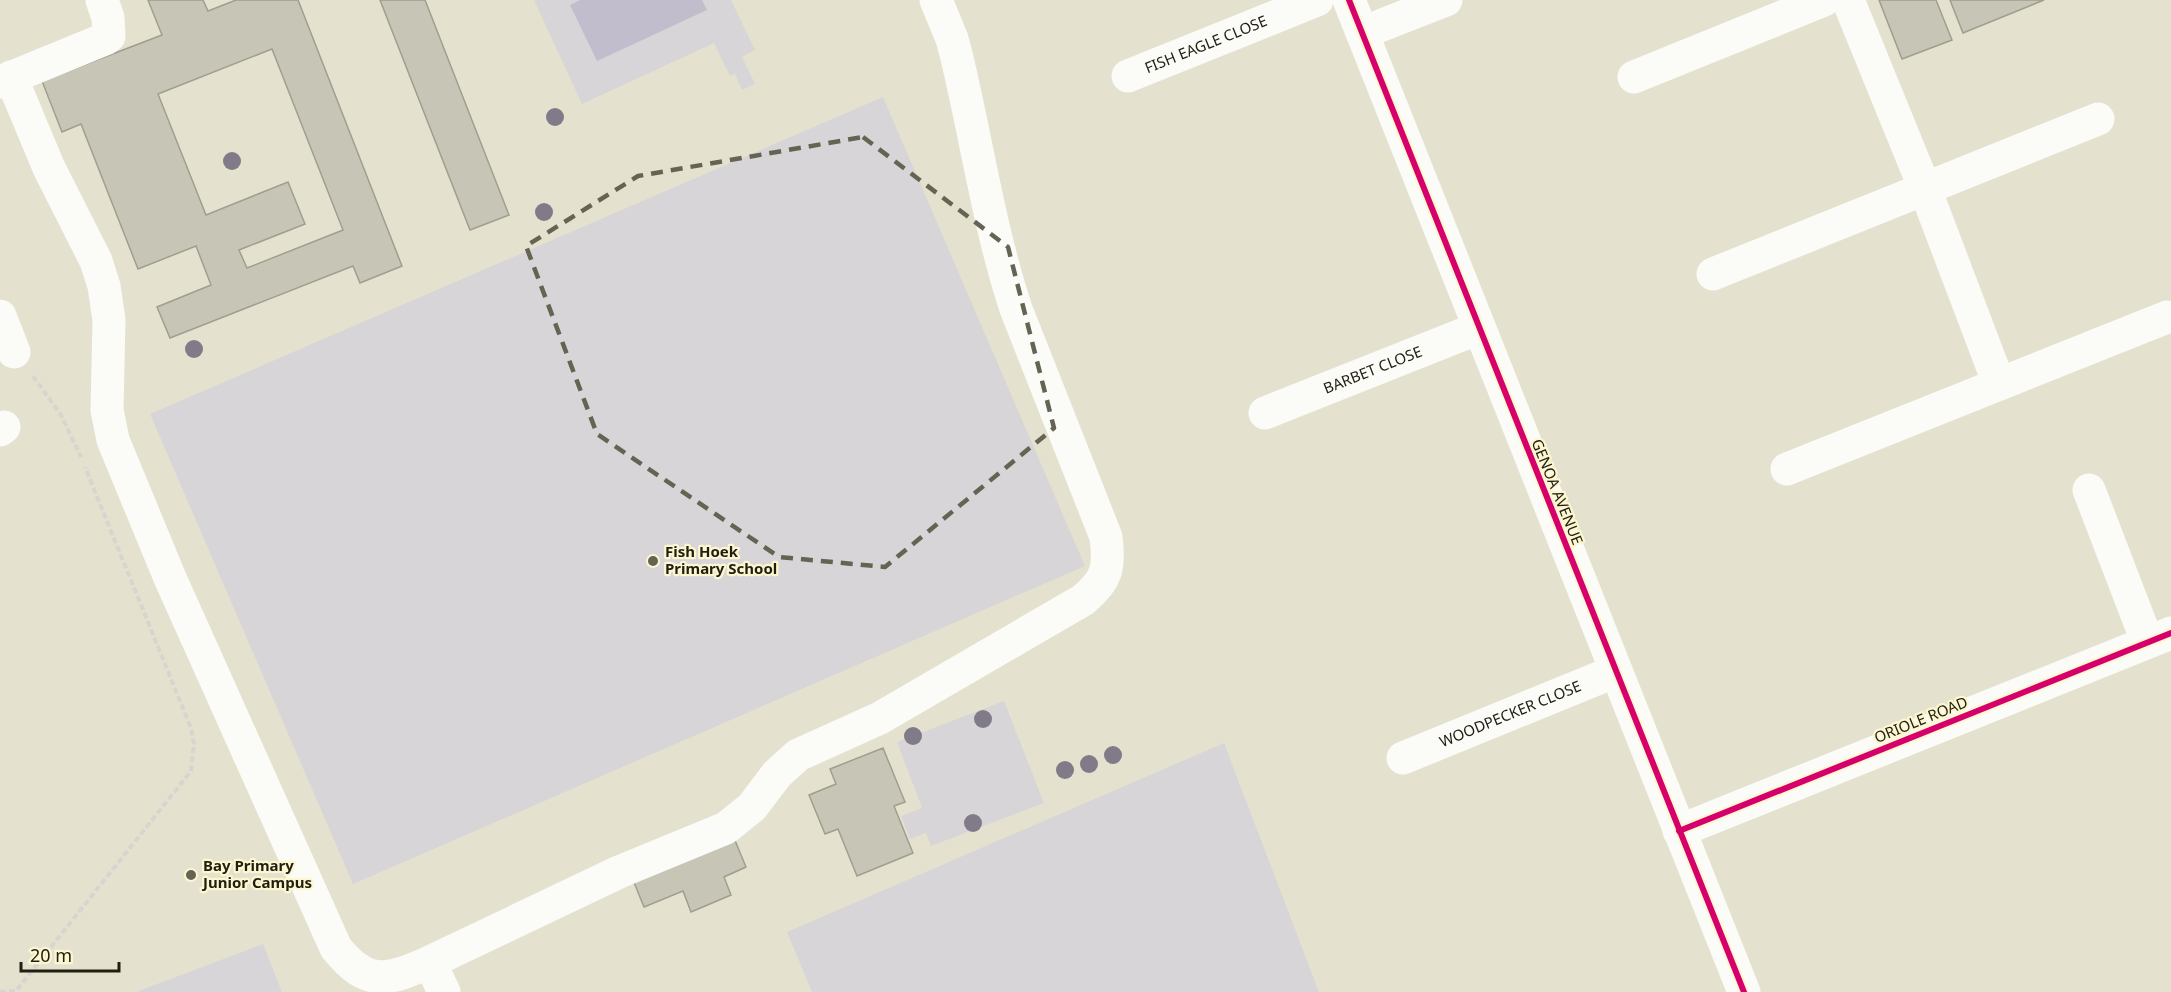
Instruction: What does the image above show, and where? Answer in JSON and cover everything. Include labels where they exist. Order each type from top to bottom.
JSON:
[{"type":"street","points":[[102,0],[110,25],[110,32],[105,39],[6,79],[96,261],[104,286],[109,320],[107,411],[113,440],[170,578],[327,931],[344,958],[354,968],[368,975],[386,978],[430,962],[619,872],[726,828],[752,807],[777,774],[798,755],[880,718],[1083,600],[1098,587],[1106,574],[1108,556],[1106,537],[1004,273],[957,58],[936,0]]},
{"type":"street","name":"FISH EAGLE CLOSE","points":[[1128,76],[1317,0]]},
{"type":"street","name":"GENOA AVENUE","points":[[1348,0],[1744,992]]},
{"type":"street","points":[[1362,33],[1446,0]]},
{"type":"street","points":[[1634,77],[1824,0]]},
{"type":"street","points":[[1848,0],[1925,189],[1999,384]]},
{"type":"street","points":[[1713,274],[2098,119]]},
{"type":"street","points":[[0,316],[14,352]]},
{"type":"street","points":[[1786,469],[2167,317]]},
{"type":"street","name":"BARBET CLOSE","points":[[1265,413],[1479,328]]},
{"type":"street","name":"ORIOLE ROAD","points":[[1679,831],[2159,637],[2089,490]]},
{"type":"street","name":"WOODPECKER CLOSE","points":[[1403,758],[1616,671]]},
{"type":"street","points":[[430,962],[444,992]]},
{"type":"path","points":[[0,992],[16,991],[191,771],[194,744],[191,728],[78,450],[61,415],[14,352]]},
{"type":"highlighted area","points":[[863,137],[1008,247],[1054,428],[885,567],[779,557],[597,434],[526,246],[638,176]]},
{"type":"shaded area","points":[[534,0],[731,0],[755,50],[742,57],[755,84],[742,90],[735,74],[730,76],[714,43],[582,104]]},
{"type":"shaded area","points":[[580,0],[702,0],[707,10],[597,61],[570,5]]},
{"type":"shaded area","points":[[883,97],[1085,566],[353,884],[150,414]]},
{"type":"shaded area","points":[[1004,701],[1044,803],[931,846],[926,833],[910,839],[901,816],[922,808],[897,742]]},
{"type":"shaded area","points":[[1224,743],[1319,992],[812,992],[787,932]]},
{"type":"shaded area","points":[[263,944],[282,992],[136,992]]},
{"type":"building","points":[[148,0],[203,0],[208,11],[236,0],[298,0],[402,266],[360,283],[353,266],[170,338],[157,307],[211,285],[196,246],[138,269],[81,124],[62,132],[42,81],[162,35]],"holes":[[[272,49],[343,230],[247,268],[239,250],[305,224],[288,182],[206,215],[158,94]]]},
{"type":"building","points":[[380,0],[425,0],[509,215],[470,230]]},
{"type":"building","points":[[1879,0],[1936,0],[1952,40],[1902,59]]},
{"type":"building","points":[[1950,0],[2044,0],[1963,33]]},
{"type":"building","points":[[883,748],[905,802],[894,806],[913,853],[857,876],[838,829],[825,834],[809,795],[836,784],[830,769]]},
{"type":"building","points":[[734,838],[746,867],[724,877],[731,895],[691,912],[683,891],[644,907],[633,880]]},
{"type":"cycle path","points":[[1349,0],[1744,992]]},
{"type":"cycle path","points":[[1679,831],[2171,633]]},
{"type":"place","name":"Fish Hoek Primary School","points":[[653,561]]},
{"type":"place","name":"Bay Primary Junior Campus","points":[[191,875]]}]
